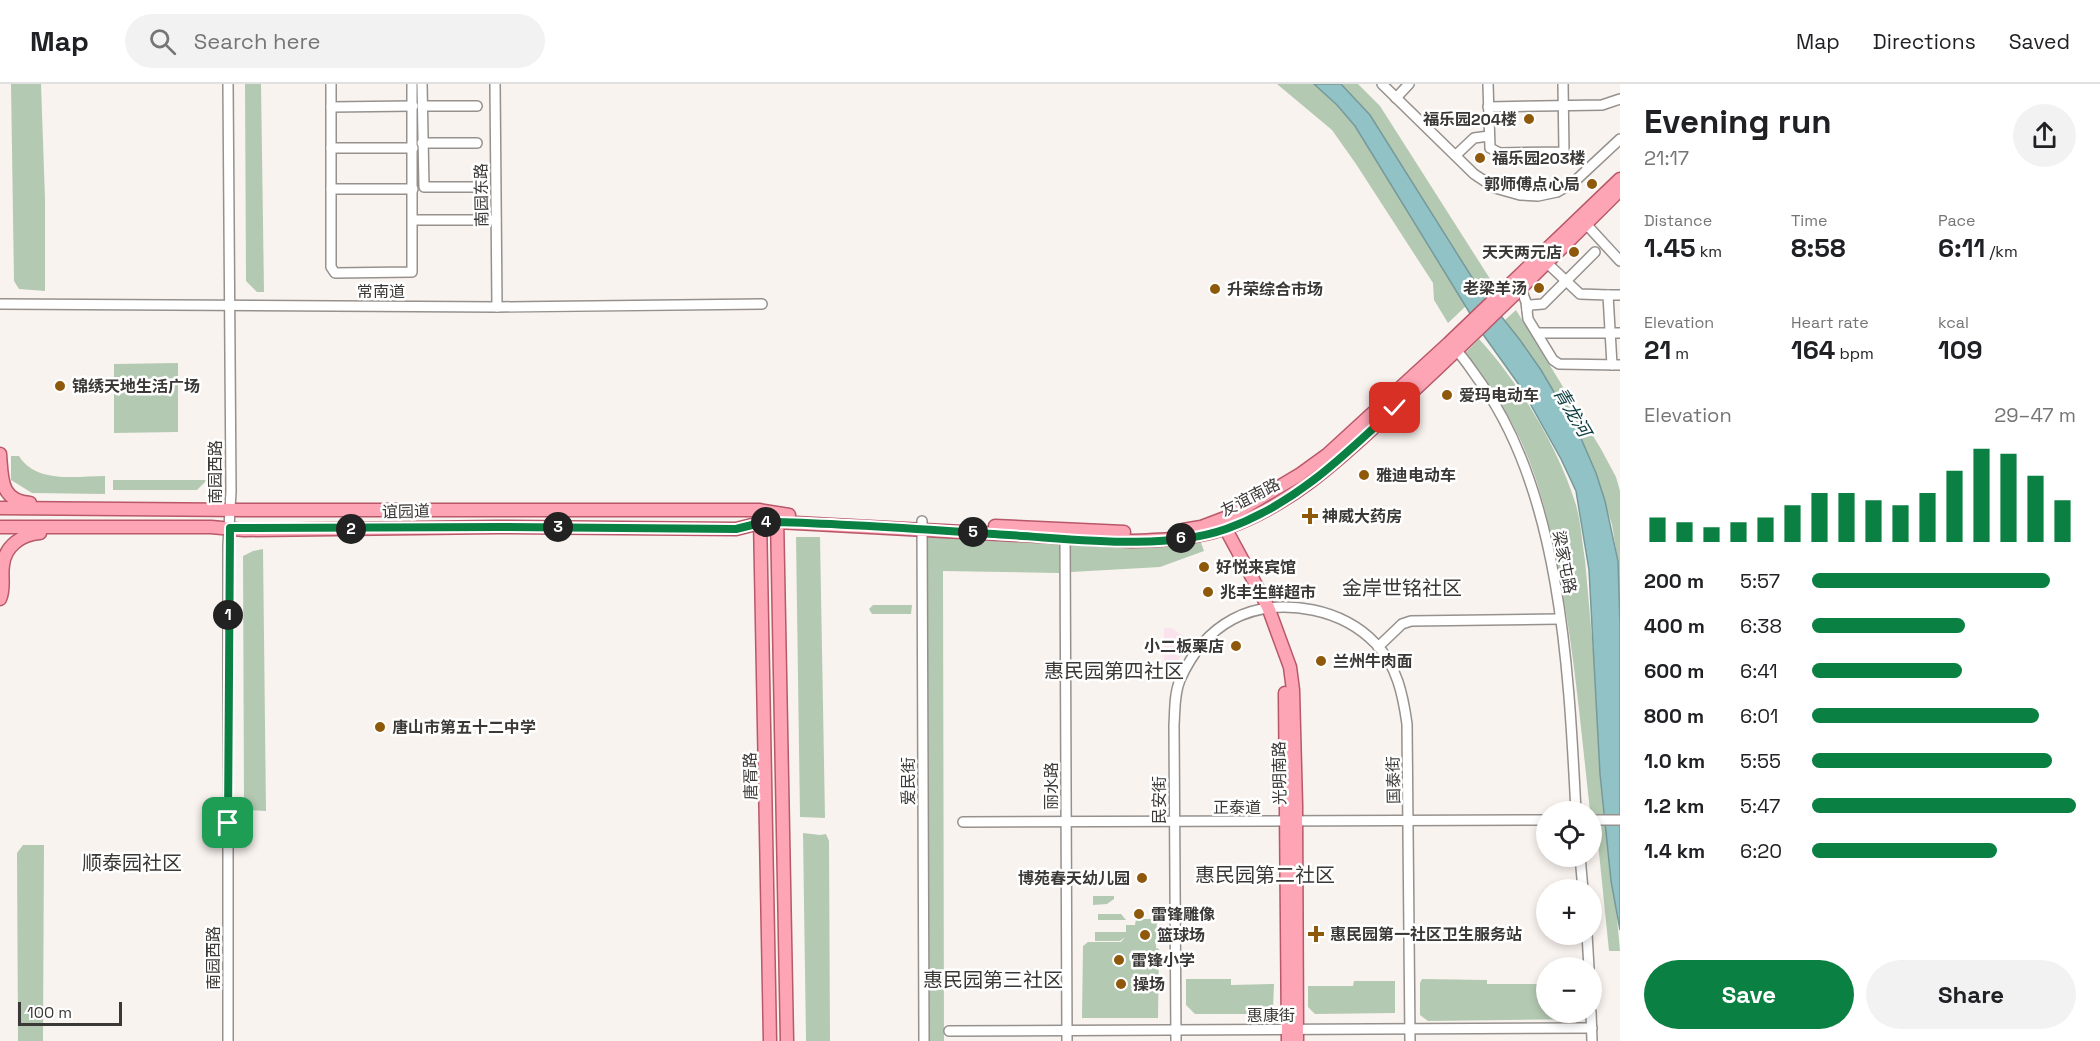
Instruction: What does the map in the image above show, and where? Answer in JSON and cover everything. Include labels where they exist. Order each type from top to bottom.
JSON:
[{"type":"main road","name":"友谊南路","points":[[1513,292],[1620,180]]},
{"type":"main road","name":"友谊南路","points":[[777,518],[1065,534],[1189,530],[1219,526],[1255,517],[1320,476],[1453,347],[1547,263],[1620,190]]},
{"type":"main road","points":[[0,454],[1,479],[10,497],[19,502],[60,505],[73,509]]},
{"type":"main road","name":"谊园道","points":[[0,508],[777,518]]},
{"type":"main road","name":"谊园道","points":[[0,527],[736,529],[759,516]]},
{"type":"main road","name":"唐胥路","points":[[759,516],[770,1041]]},
{"type":"main road","name":"唐胥路","points":[[777,518],[787,1041]]},
{"type":"main road","name":"光明南路","points":[[1219,526],[1252,590],[1264,608],[1282,670],[1291,822],[1292,1035]]},
{"type":"main road","points":[[0,599],[3,593],[3,563],[17,539],[29,533],[58,531],[72,527]]},
{"type":"street","name":"南园西路","points":[[228,84],[231,306],[228,1041]]},
{"type":"street","points":[[330,84],[331,267],[335,273],[412,272],[413,189],[417,145],[417,106],[412,84]]},
{"type":"street","points":[[417,106],[422,84]]},
{"type":"street","name":"南园东路","points":[[495,84],[497,307]]},
{"type":"street","points":[[1382,84],[1474,174],[1495,188],[1520,195],[1538,196],[1557,192],[1574,182],[1620,139]]},
{"type":"street","points":[[1396,98],[1409,84]]},
{"type":"street","points":[[1488,84],[1490,148],[1500,153],[1564,152],[1563,84]]},
{"type":"street","points":[[1488,107],[1602,105],[1620,99]]},
{"type":"street","points":[[331,107],[477,106]]},
{"type":"street","points":[[1456,155],[1474,138],[1490,136]]},
{"type":"street","points":[[331,148],[477,143]]},
{"type":"street","points":[[417,145],[424,187],[481,187]]},
{"type":"street","points":[[331,189],[413,189]]},
{"type":"street","points":[[413,220],[496,220]]},
{"type":"street","points":[[1586,224],[1620,261]]},
{"type":"street","points":[[1527,310],[1530,305],[1543,304],[1596,252]]},
{"type":"street","points":[[1547,263],[1580,294],[1620,295]]},
{"type":"street","points":[[1513,292],[1527,310],[1528,319],[1553,360],[1559,364],[1616,365],[1612,337],[1609,333],[1608,295]]},
{"type":"street","name":"常南道","points":[[0,304],[497,307],[762,304]]},
{"type":"street","points":[[1537,333],[1620,333]]},
{"type":"street","name":"梁家屯路","points":[[1453,347],[1488,393],[1509,432],[1525,468],[1539,511],[1560,619],[1575,801]]},
{"type":"street","name":"爱民街","points":[[922,525],[924,1041]]},
{"type":"street","name":"丽水路","points":[[1065,534],[1067,1041]]},
{"type":"street","name":"国泰街","points":[[1264,608],[1302,608],[1323,612],[1359,629],[1378,647],[1389,663],[1403,694],[1407,724],[1409,820],[1410,1041]]},
{"type":"street","name":"民安街","points":[[1176,1041],[1174,725],[1179,682],[1194,655],[1214,631],[1243,614],[1264,608]]},
{"type":"street","points":[[1378,647],[1402,624],[1411,621],[1560,619]]},
{"type":"street","name":"正泰道","points":[[963,822],[1536,820]]},
{"type":"street","points":[[1602,820],[1620,820]]},
{"type":"street","points":[[1592,1023],[1592,1041]]},
{"type":"street","name":"惠康街","points":[[949,1031],[1176,1030],[1292,1035],[1410,1030],[1592,1028]]},
{"type":"shaded area","points":[[1164,628],[1172,628],[1190,641],[1173,669],[1172,678],[1164,677]]},
{"type":"green space","points":[[11,84],[41,84],[45,291],[19,289],[14,281]]},
{"type":"green space","points":[[245,84],[261,84],[264,292],[257,292],[246,281]]},
{"type":"green space","points":[[1277,84],[1314,84],[1355,126],[1466,306],[1448,323],[1434,300],[1433,283],[1332,130]]},
{"type":"green space","points":[[1341,84],[1358,84],[1380,106],[1492,282],[1482,292],[1370,115]]},
{"type":"green space","points":[[1516,310],[1616,477],[1620,491],[1620,625],[1618,561],[1612,525],[1596,473],[1505,320]]},
{"type":"green space","points":[[1479,339],[1509,375],[1548,439],[1569,484],[1578,512],[1585,560],[1620,951],[1609,951],[1600,867],[1602,801],[1589,801],[1573,659],[1551,533],[1537,482],[1517,433],[1499,402],[1465,353]]},
{"type":"green space","points":[[178,363],[178,432],[114,433],[114,364]]},
{"type":"green space","points":[[11,456],[19,456],[26,465],[46,475],[105,476],[105,494],[32,493],[11,480]]},
{"type":"green space","points":[[113,480],[207,480],[197,490],[113,490]]},
{"type":"green space","points":[[925,535],[1059,543],[1059,573],[943,571],[944,1041],[927,1041]]},
{"type":"green space","points":[[796,537],[820,537],[825,818],[800,817]]},
{"type":"green space","points":[[1200,540],[1204,551],[1160,567],[1071,572],[1071,544],[1162,546]]},
{"type":"green space","points":[[263,549],[266,811],[250,810],[244,804],[243,556]]},
{"type":"green space","points":[[873,605],[912,605],[911,614],[872,614],[869,609]]},
{"type":"green space","points":[[803,833],[826,834],[829,841],[830,1041],[806,1041]]},
{"type":"green space","points":[[23,845],[44,845],[43,1041],[18,1041],[17,853]]},
{"type":"green space","points":[[1093,896],[1114,896],[1114,899],[1107,904],[1093,905]]},
{"type":"green space","points":[[1098,914],[1121,914],[1126,920],[1098,920]]},
{"type":"green space","name":"操场","points":[[1136,919],[1157,919],[1158,1018],[1082,1018],[1083,946],[1088,942],[1121,942],[1125,937],[1120,941],[1095,941],[1095,932],[1126,932],[1126,925],[1135,925]]},
{"type":"green space","points":[[1186,979],[1231,979],[1231,985],[1274,984],[1273,1009],[1266,1014],[1195,1014],[1186,1005]]},
{"type":"green space","points":[[1422,979],[1487,980],[1487,984],[1536,984],[1536,1020],[1428,1021],[1420,1015]]},
{"type":"green space","points":[[1354,981],[1395,981],[1395,1013],[1315,1014],[1308,1007],[1308,986],[1353,986]]},
{"type":"water","points":[[1314,84],[1341,84],[1370,115],[1478,287],[1541,370],[1580,436],[1596,473],[1605,501],[1618,561],[1620,930],[1611,881],[1600,774],[1589,570],[1576,491],[1522,389],[1482,333],[1355,126]]},
{"type":"place","name":"福乐园204楼","points":[[1529,119]]},
{"type":"place","name":"福乐园203楼","points":[[1480,158]]},
{"type":"place","name":"郭师傅点心局","points":[[1592,184]]},
{"type":"place","name":"天天两元店","points":[[1574,252]]},
{"type":"place","name":"老梁羊汤","points":[[1539,288]]},
{"type":"place","name":"升荣综合市场","points":[[1215,289]]},
{"type":"place","name":"锦绣天地生活广场","points":[[60,386]]},
{"type":"place","name":"爱玛电动车","points":[[1447,395]]},
{"type":"place","name":"雅迪电动车","points":[[1364,475]]},
{"type":"place","name":"神威大药房","points":[[1310,516]]},
{"type":"place","name":"好悦来宾馆","points":[[1204,567]]},
{"type":"place","name":"兆丰生鲜超市","points":[[1208,592]]},
{"type":"place","name":"小二板栗店","points":[[1236,646]]},
{"type":"place","name":"兰州牛肉面","points":[[1321,661]]},
{"type":"place","name":"唐山市第五十二中学","points":[[380,727]]},
{"type":"place","name":"博苑春天幼儿园","points":[[1142,878]]},
{"type":"place","name":"雷锋雕像","points":[[1139,914]]},
{"type":"place","name":"惠民园第一社区卫生服务站","points":[[1316,934]]},
{"type":"place","name":"篮球场","points":[[1145,935]]},
{"type":"place","name":"雷锋小学","points":[[1119,960]]},
{"type":"place","name":"操场","points":[[1121,984]]},
{"type":"district","name":"金岸世铭社区","points":[[1402,588]]},
{"type":"district","name":"惠民园第四社区","points":[[1114,671]]},
{"type":"district","name":"顺泰园社区","points":[[132,863]]},
{"type":"district","name":"惠民园第二社区","points":[[1265,875]]},
{"type":"district","name":"惠民园第三社区","points":[[993,980]]},
{"type":"route","points":[[228,823],[228,546],[230,528],[244,530],[498,527],[736,529],[760,523],[777,522],[1065,539],[1132,541],[1172,539],[1203,535],[1255,517],[1334,466],[1395,408]]},
{"type":"water label","name":"青龙河","points":[[1572,412]]}]
